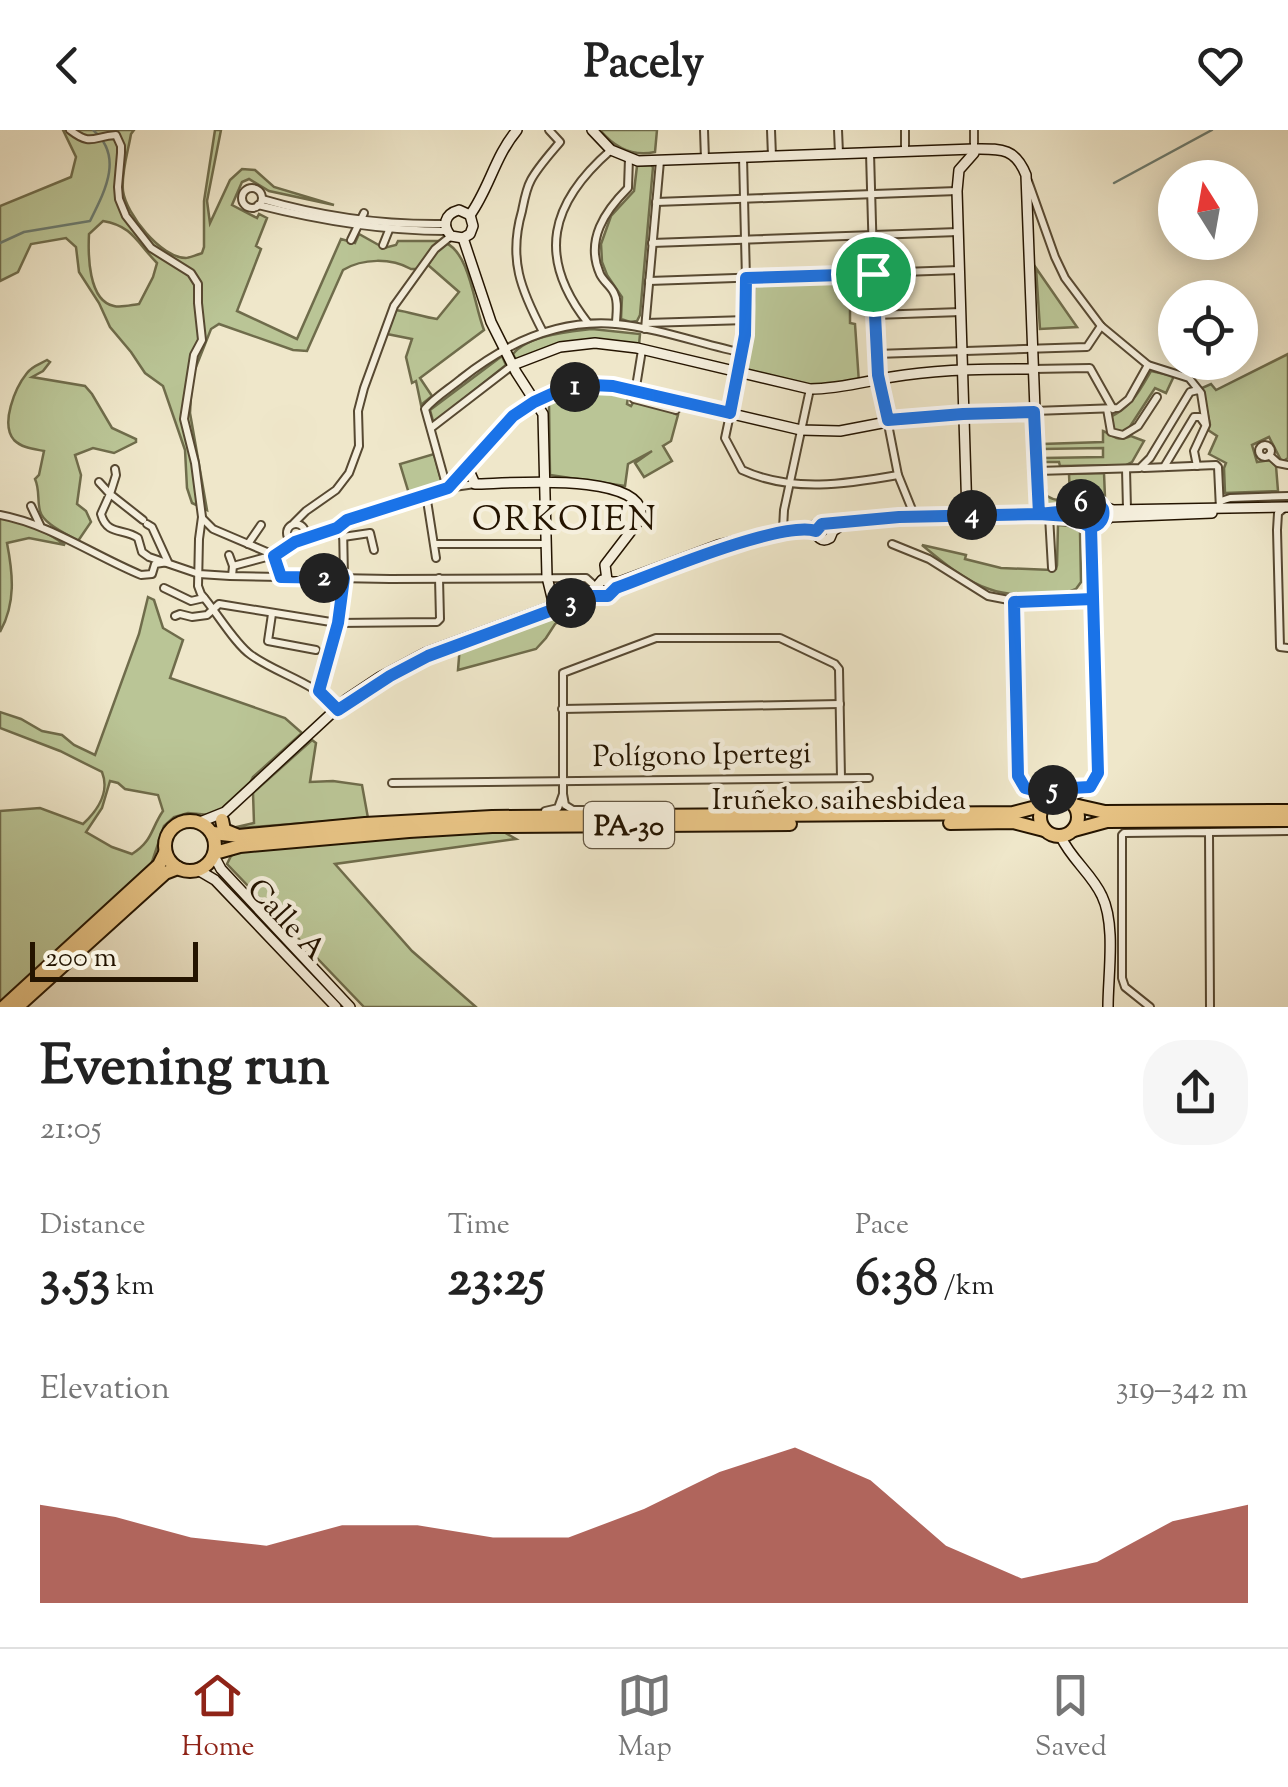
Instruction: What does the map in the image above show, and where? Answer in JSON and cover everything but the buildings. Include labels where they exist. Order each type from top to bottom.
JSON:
[{"type":"highway","points":[[1044,830],[1040,818],[1059,802],[1078,818],[1067,834]]},
{"type":"highway","name":"Iruñeko saihesbidea","points":[[214,855],[239,841],[386,822],[492,816],[1014,813],[1059,802],[1105,812],[1288,810]]},
{"type":"highway","points":[[223,816],[224,830],[239,841]]},
{"type":"highway","points":[[1067,834],[1107,821],[1288,820]]},
{"type":"highway","points":[[198,870],[178,868],[168,861],[166,840],[175,825],[200,822],[216,840],[214,855]]},
{"type":"highway","name":"Iruñeko saihesbidea","points":[[213,834],[239,841],[492,826],[1013,822],[1044,830]]},
{"type":"highway","name":"PA-30","points":[[1044,830],[1049,834],[1067,834]]},
{"type":"highway","points":[[4,1007],[158,865],[166,853]]},
{"type":"highway","name":"PA-30","points":[[198,870],[214,855]]},
{"type":"highway","points":[[17,1007],[164,872],[178,868]]},
{"type":"street","points":[[70,130],[86,141],[115,134],[122,153],[119,199],[126,216],[151,248],[192,273],[198,284],[202,340],[194,354],[184,419],[195,462],[202,518],[198,586],[246,652],[319,691],[338,710]]},
{"type":"street","points":[[470,216],[496,162],[517,130]]},
{"type":"street","points":[[543,332],[523,294],[517,269],[516,229],[530,182],[560,142],[549,130]]},
{"type":"street","points":[[592,130],[611,150],[628,158],[660,161],[1002,149],[1017,158],[1065,278],[1101,326],[1148,365],[1189,378],[1199,390],[1206,425],[1194,452],[1197,466]]},
{"type":"street","points":[[704,130],[705,159]]},
{"type":"street","points":[[771,130],[772,156]]},
{"type":"street","points":[[838,130],[839,154]]},
{"type":"street","points":[[904,130],[905,151]]},
{"type":"street","points":[[967,515],[956,191],[959,170],[974,153],[974,130]]},
{"type":"street","points":[[589,324],[565,290],[558,269],[557,238],[571,194],[611,150]]},
{"type":"street","points":[[870,153],[878,378],[898,475],[913,517]]},
{"type":"street","points":[[742,157],[747,320],[725,438],[742,470],[790,482],[832,485],[898,475]]},
{"type":"street","points":[[616,324],[617,297],[600,274],[595,253],[599,224],[628,188],[628,158]]},
{"type":"street","points":[[645,326],[660,161]]},
{"type":"street","points":[[1026,175],[1036,471],[1052,568]]},
{"type":"street","points":[[656,202],[956,191]]},
{"type":"street","points":[[260,202],[304,217],[403,220],[447,230],[463,238]]},
{"type":"street","points":[[299,540],[289,539],[288,527],[336,490],[349,472],[359,446],[358,411],[364,388],[394,306],[436,249],[447,230],[448,216],[454,211],[470,216],[473,226],[463,238]]},
{"type":"street","points":[[361,220],[388,230],[447,230]]},
{"type":"street","points":[[351,240],[361,220]]},
{"type":"street","points":[[383,245],[388,230]]},
{"type":"street","points":[[652,242],[958,232]]},
{"type":"street","points":[[463,238],[504,350],[543,414],[547,577],[554,606]]},
{"type":"street","points":[[649,281],[959,270]]},
{"type":"street","points":[[874,315],[960,312]]},
{"type":"street","points":[[448,488],[425,408],[504,350],[543,332],[589,324],[645,326],[747,320]]},
{"type":"street","points":[[645,326],[743,353]]},
{"type":"street","points":[[876,354],[1087,347],[1101,326]]},
{"type":"street","points":[[430,428],[512,365],[542,352],[578,344],[614,344],[810,389],[962,371],[1090,368],[1110,409],[1110,432],[1117,436],[1138,426],[1157,397]]},
{"type":"street","points":[[642,350],[633,397],[676,410]]},
{"type":"street","points":[[448,488],[513,416],[534,402],[573,387],[613,386],[801,430],[840,431],[888,420],[1110,409],[1125,404],[1148,365]]},
{"type":"street","points":[[783,529],[810,389]]},
{"type":"street","points":[[1140,468],[1190,392],[1199,390]]},
{"type":"street","points":[[1164,467],[1194,417],[1200,417],[1206,425]]},
{"type":"street","points":[[1269,455],[1288,465]]},
{"type":"street","points":[[468,466],[475,484]]},
{"type":"street","points":[[1036,471],[1218,467],[1220,505]]},
{"type":"street","points":[[115,469],[101,514],[103,521],[113,530],[133,534],[149,557],[199,574],[547,577],[596,587]]},
{"type":"street","points":[[1126,469],[1127,509]]},
{"type":"street","points":[[233,566],[274,556],[299,540],[343,525],[347,520],[426,494],[475,484],[544,481],[614,490],[626,494],[641,508],[641,518],[606,565],[610,584]]},
{"type":"street","points":[[99,482],[152,527],[172,564]]},
{"type":"street","points":[[426,494],[436,558]]},
{"type":"street","points":[[1209,513],[1230,498],[1288,496]]},
{"type":"street","points":[[1080,522],[1078,510],[1088,500],[1113,510],[1220,505],[1286,510]]},
{"type":"street","points":[[31,506],[41,526]]},
{"type":"street","points":[[1014,602],[1018,776],[1032,793],[1059,802],[1090,787],[1098,773],[1093,599],[1094,526],[1104,516],[1101,506]]},
{"type":"street","points":[[1044,515],[1078,510]]},
{"type":"street","points":[[610,584],[728,546],[845,522],[1044,515],[1068,516],[1094,526],[1111,517],[1286,510]]},
{"type":"street","points":[[1286,510],[1280,647],[1288,648]]},
{"type":"street","points":[[0,515],[41,526],[142,575],[152,574],[155,564],[172,564]]},
{"type":"street","points":[[202,518],[213,529],[274,556],[281,577]]},
{"type":"street","points":[[138,538],[144,523]]},
{"type":"street","points":[[294,524],[304,528],[299,540]]},
{"type":"street","points":[[319,691],[338,623],[344,578],[343,525]]},
{"type":"street","points":[[248,544],[261,526]]},
{"type":"street","points":[[338,710],[428,656],[590,596],[600,581],[619,582],[718,545],[783,529],[825,527]]},
{"type":"street","points":[[342,537],[370,533],[374,550]]},
{"type":"street","points":[[434,544],[546,544]]},
{"type":"street","points":[[892,544],[929,559],[988,596],[1014,602],[1093,599]]},
{"type":"street","points":[[229,555],[232,576]]},
{"type":"street","points":[[175,616],[207,615],[218,604],[338,623],[437,622],[439,578]]},
{"type":"street","points":[[213,834],[223,816],[358,691],[422,654],[596,587]]},
{"type":"street","points":[[164,588],[191,602],[204,598]]},
{"type":"street","points":[[272,614],[268,641],[316,650]]},
{"type":"street","name":"Polígono Ipertegi","points":[[386,822],[424,815],[552,810],[560,806],[563,673],[656,638],[780,638],[835,664],[839,669],[841,778]]},
{"type":"street","name":"Polígono Ipertegi","points":[[562,708],[840,704]]},
{"type":"street","name":"Polígono Ipertegi","points":[[392,783],[869,778]]},
{"type":"street","points":[[1025,788],[1090,787]]},
{"type":"street","name":"Polígono Ipertegi","points":[[562,794],[565,805],[573,810],[736,815]]},
{"type":"street","points":[[200,822],[223,816]]},
{"type":"street","points":[[1144,821],[1189,825],[1209,832]]},
{"type":"street","points":[[1150,1007],[1125,986],[1122,978],[1122,835],[1288,831]]},
{"type":"street","points":[[1209,832],[1210,1007]]},
{"type":"street","points":[[1067,834],[1071,853],[1094,882],[1106,906],[1108,1007]]},
{"type":"street","name":"Calle A","points":[[224,872],[224,860],[239,841]]},
{"type":"street","name":"Calle A","points":[[214,855],[224,872],[350,1007]]},
{"type":"street","name":"Calle A","points":[[198,870],[215,880],[336,1007]]},
{"type":"green space","points":[[63,130],[134,130],[123,177],[126,200],[156,243],[186,258],[202,253],[204,247],[204,201],[215,130],[221,130],[207,201],[210,223],[230,180],[242,169],[255,170],[274,187],[334,205],[269,191],[249,179],[242,182],[232,205],[257,218],[259,214],[267,218],[256,246],[261,249],[237,311],[297,339],[341,239],[355,243],[359,234],[384,248],[398,241],[443,241],[422,269],[377,261],[343,270],[307,351],[293,350],[219,324],[211,329],[192,377],[190,413],[207,510],[192,503],[185,450],[163,386],[145,373],[110,327],[79,272],[76,247],[66,238],[31,244],[18,272],[0,281],[0,206],[71,177],[76,157]],"holes":[[[103,221],[134,236],[157,263],[139,304],[114,306],[105,302],[94,286],[89,234]]]},
{"type":"green space","points":[[600,130],[657,130],[655,152],[625,150]]},
{"type":"green space","points":[[651,165],[640,315],[637,321],[630,322],[621,319],[622,297],[607,275],[601,244],[611,216],[634,191],[637,166]]},
{"type":"green space","points":[[446,243],[466,269],[484,330],[420,378],[432,396],[421,405],[406,357],[412,339],[387,334],[396,310],[437,319],[459,292],[428,265]]},
{"type":"green space","points":[[1036,268],[1077,327],[1040,329]]},
{"type":"green space","points":[[854,281],[854,286],[850,286],[850,323],[855,324],[859,383],[833,389],[745,374],[755,286]]},
{"type":"green space","points":[[592,329],[640,334],[639,345],[608,341],[516,360],[513,354],[528,342]]},
{"type":"green space","points":[[1288,354],[1288,458],[1282,462],[1269,437],[1252,445],[1257,462],[1270,460],[1276,466],[1278,491],[1225,493],[1226,463],[1209,454],[1217,436],[1208,430],[1202,388],[1211,384],[1216,390],[1236,380],[1258,380],[1258,369]]},
{"type":"green space","points":[[502,356],[506,365],[433,421],[430,410]]},
{"type":"green space","points":[[47,360],[50,362],[43,371],[32,377],[85,386],[112,428],[136,439],[114,453],[93,448],[75,455],[81,475],[77,504],[91,522],[78,541],[42,516],[35,479],[44,451],[17,443],[8,425],[22,380]]},
{"type":"green space","points":[[1151,371],[1158,373],[1158,380],[1172,380],[1166,393],[1155,388],[1129,428],[1121,433],[1110,427],[1110,417],[1139,392]]},
{"type":"green space","points":[[597,392],[628,397],[627,404],[631,406],[634,401],[678,415],[671,441],[663,446],[672,461],[644,477],[635,463],[652,451],[628,464],[625,486],[550,475],[549,404],[570,395]]},
{"type":"green space","points":[[1103,431],[1118,438],[1131,436],[1144,441],[1132,462],[1060,466],[1059,462],[1043,462],[1044,458],[1103,457],[1103,448],[1042,449],[1042,444],[1103,442]]},
{"type":"green space","points":[[434,454],[443,487],[410,497],[400,464]]},
{"type":"green space","points":[[1104,473],[1105,498],[1090,497],[1056,505],[1044,501],[1042,478],[1047,496],[1061,500],[1070,497],[1069,474]]},
{"type":"green space","points":[[0,517],[34,527],[65,545],[29,538],[7,543],[12,588],[0,632]]},
{"type":"green space","points":[[1058,525],[1080,531],[1081,582],[1068,592],[998,592],[962,576],[922,545],[1001,568],[1052,570],[1057,565]]},
{"type":"green space","points":[[148,597],[154,600],[163,628],[183,640],[170,678],[285,718],[302,733],[225,807],[210,815],[188,813],[174,817],[164,826],[151,865],[0,1004],[0,811],[40,808],[83,824],[97,807],[104,779],[102,772],[60,751],[0,728],[0,712],[42,731],[62,735],[95,755],[139,634]],"holes":[[[110,781],[125,789],[158,795],[163,811],[148,839],[132,854],[86,832],[102,808]]]},
{"type":"green space","points":[[575,605],[536,649],[458,670],[460,645]]},
{"type":"green space","points":[[312,740],[316,743],[310,782],[362,785],[368,818],[228,829],[254,823],[253,793]]},
{"type":"green space","points":[[502,831],[516,839],[335,864],[412,951],[476,1007],[364,1007],[227,864],[231,856],[243,849]]},
{"type":"waterway","points":[[0,243],[24,232],[90,221],[106,186],[110,162],[108,151],[93,130]]},
{"type":"waterway","points":[[1114,183],[1212,130]]},
{"type":"district","name":"ORKOIEN","points":[[565,518]]},
{"type":"route","points":[[873,274],[746,278],[747,320],[730,413],[613,386],[592,385],[556,392],[513,416],[448,488],[347,520],[337,528],[302,538],[274,556],[281,577],[344,578],[338,623],[319,691],[338,710],[428,656],[590,596],[608,596],[616,588],[714,552],[807,528],[816,531],[822,524],[899,517],[1068,516],[1091,527],[1098,773],[1090,787],[1033,790],[1025,788],[1018,776],[1014,602],[1093,599],[1091,527],[1102,520],[1103,509],[1099,503],[1088,500],[1078,510],[1039,514],[1034,412],[888,420],[878,375],[873,274]]}]
